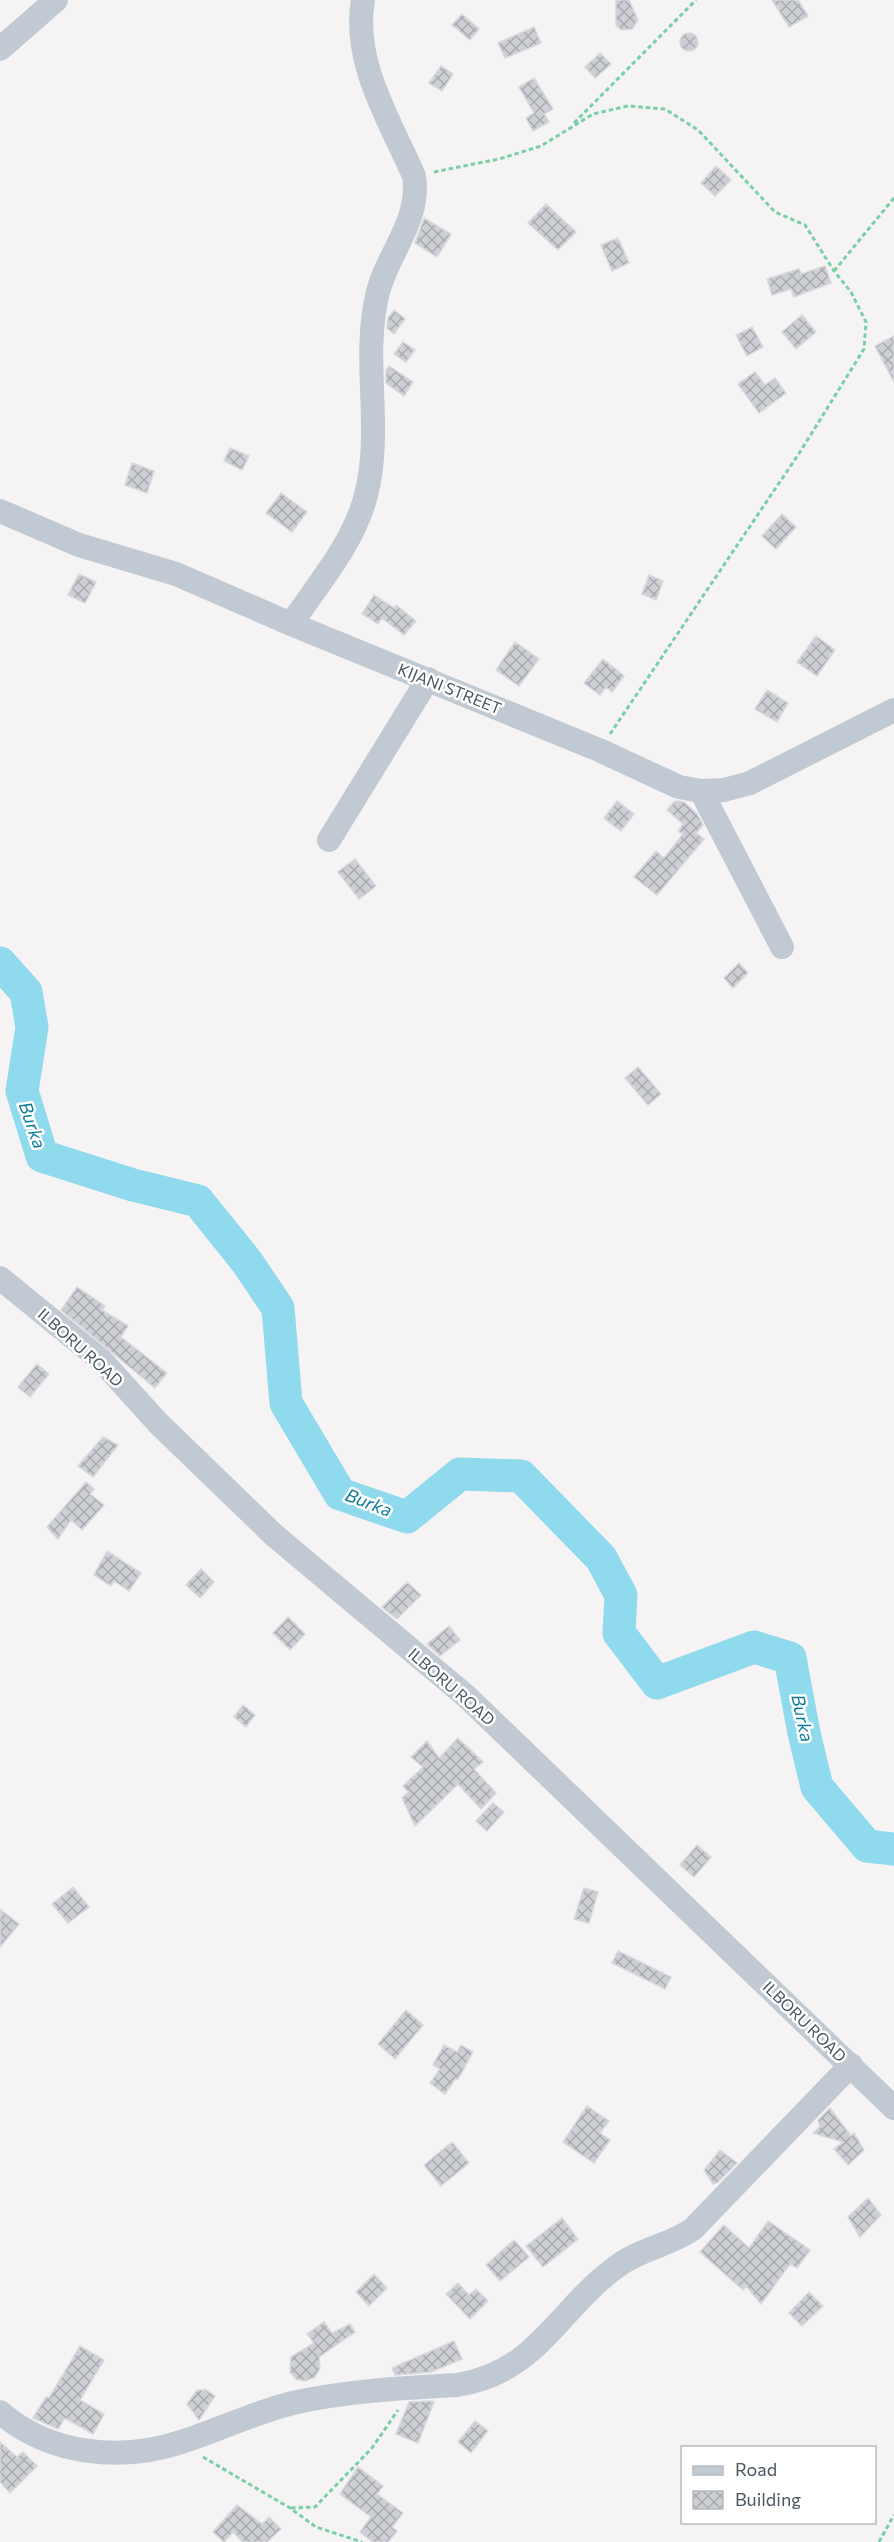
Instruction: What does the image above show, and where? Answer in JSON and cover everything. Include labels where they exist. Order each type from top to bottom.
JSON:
[{"type":"street","points":[[0,50],[56,0]]},
{"type":"street","points":[[291,624],[349,538],[366,496],[372,456],[374,308],[383,276],[411,218],[416,191],[414,176],[362,51],[359,24],[363,0]]},
{"type":"street","name":"KIJANI STREET","points":[[0,511],[78,545],[176,574],[291,624],[599,750],[679,787],[701,791],[724,790],[750,783],[894,710]]},
{"type":"street","points":[[328,840],[428,679]]},
{"type":"street","points":[[701,791],[782,947]]},
{"type":"street","name":"ILBORU ROAD","points":[[0,1278],[102,1361],[158,1423],[275,1536],[466,1696],[894,2108]]},
{"type":"street","points":[[0,2412],[28,2432],[53,2443],[83,2451],[126,2452],[179,2443],[280,2406],[478,2381],[514,2366],[531,2352],[592,2287],[620,2265],[633,2256],[675,2241],[693,2229],[851,2065]]},
{"type":"path","points":[[571,127],[696,0]]},
{"type":"path","points":[[414,176],[499,159],[541,146],[593,114],[628,106],[665,109],[698,130],[775,212],[804,225],[834,271],[851,292],[866,322],[864,349],[800,452],[599,750]]},
{"type":"path","points":[[834,271],[894,198]]},
{"type":"path","points":[[290,2508],[315,2507],[339,2484],[372,2448],[412,2388]]},
{"type":"path","points":[[179,2443],[290,2508],[316,2527],[362,2542]]},
{"type":"path","points":[[879,2542],[894,2515]]},
{"type":"building","points":[[616,0],[629,0],[638,20],[632,29],[621,30],[616,25]]},
{"type":"building","points":[[772,0],[798,0],[808,16],[789,27]]},
{"type":"building","points":[[462,14],[479,29],[470,40],[452,25]]},
{"type":"building","points":[[534,27],[541,43],[505,58],[498,43]]},
{"type":"building","points":[[689,33],[695,36],[698,42],[695,48],[689,51],[683,48],[680,42],[683,36]]},
{"type":"building","points":[[600,53],[611,64],[595,78],[585,67]]},
{"type":"building","points":[[441,66],[453,74],[442,91],[429,83]]},
{"type":"building","points":[[534,78],[553,109],[544,114],[549,122],[533,131],[526,118],[534,113],[519,87]]},
{"type":"building","points":[[716,166],[731,180],[715,196],[701,183]]},
{"type":"building","points":[[546,204],[576,232],[558,250],[528,223]]},
{"type":"building","points":[[424,218],[451,234],[437,257],[415,243]]},
{"type":"building","points":[[618,238],[629,263],[612,271],[601,245]]},
{"type":"building","points":[[825,266],[831,283],[794,297],[791,289],[772,295],[767,279],[799,269],[801,274]]},
{"type":"building","points":[[394,310],[405,319],[394,334],[387,328],[388,318]]},
{"type":"building","points":[[802,315],[816,332],[796,349],[782,332]]},
{"type":"building","points":[[752,327],[763,347],[747,356],[736,335]]},
{"type":"building","points":[[894,336],[894,382],[875,346]]},
{"type":"building","points":[[403,342],[415,350],[406,362],[394,354]]},
{"type":"building","points":[[389,366],[413,382],[404,396],[386,383],[386,371]]},
{"type":"building","points":[[755,372],[765,385],[775,378],[786,393],[759,413],[738,384]]},
{"type":"building","points":[[230,448],[249,456],[242,470],[224,461]]},
{"type":"building","points":[[132,463],[154,471],[147,493],[125,485]]},
{"type":"building","points":[[281,493],[307,512],[292,532],[266,513]]},
{"type":"building","points":[[782,514],[796,527],[776,549],[762,536]]},
{"type":"building","points":[[79,574],[96,582],[85,603],[68,595]]},
{"type":"building","points":[[649,575],[663,581],[656,600],[642,594]]},
{"type":"building","points":[[374,595],[394,608],[396,605],[416,621],[404,635],[382,618],[378,624],[362,614]]},
{"type":"building","points":[[816,636],[835,650],[817,676],[797,662]]},
{"type":"building","points":[[515,642],[539,659],[519,686],[496,670]]},
{"type":"building","points":[[603,659],[624,676],[612,692],[606,687],[600,695],[584,683]]},
{"type":"building","points":[[767,690],[788,703],[777,722],[755,709]]},
{"type":"building","points":[[617,801],[634,814],[621,831],[604,818]]},
{"type":"building","points":[[675,801],[684,802],[697,814],[703,825],[696,833],[704,839],[657,895],[634,877],[656,851],[664,858],[683,834],[678,831],[683,824],[667,810]]},
{"type":"building","points":[[355,859],[376,886],[359,899],[338,872]]},
{"type":"building","points":[[739,963],[748,973],[733,988],[724,978]]},
{"type":"building","points":[[638,1067],[661,1094],[648,1105],[625,1078]]},
{"type":"building","points":[[77,1287],[105,1306],[102,1310],[128,1326],[121,1337],[167,1373],[155,1388],[61,1310]]},
{"type":"building","points":[[37,1364],[49,1374],[30,1397],[18,1387]]},
{"type":"building","points":[[103,1437],[118,1445],[93,1477],[78,1466]]},
{"type":"building","points":[[86,1482],[94,1489],[90,1494],[104,1505],[82,1530],[71,1520],[58,1539],[47,1527]]},
{"type":"building","points":[[107,1551],[141,1573],[129,1591],[114,1581],[111,1586],[94,1575]]},
{"type":"building","points":[[201,1569],[214,1582],[200,1598],[186,1585]]},
{"type":"building","points":[[407,1582],[421,1595],[397,1619],[382,1607]]},
{"type":"building","points":[[288,1617],[305,1634],[290,1650],[273,1633]]},
{"type":"building","points":[[449,1626],[460,1640],[440,1656],[427,1644]]},
{"type":"building","points":[[243,1705],[255,1715],[246,1727],[234,1717]]},
{"type":"building","points":[[458,1738],[483,1762],[474,1769],[496,1793],[481,1809],[458,1784],[415,1826],[402,1798],[408,1792],[403,1786],[423,1767],[411,1757],[427,1741],[439,1758]]},
{"type":"building","points":[[493,1803],[504,1812],[487,1831],[476,1821]]},
{"type":"building","points":[[697,1845],[711,1857],[694,1877],[680,1865]]},
{"type":"building","points":[[73,1887],[89,1907],[68,1923],[52,1904]]},
{"type":"building","points":[[584,1888],[598,1892],[589,1923],[574,1919]]},
{"type":"building","points":[[0,1909],[19,1924],[0,1947]]},
{"type":"building","points":[[618,1951],[671,1977],[665,1989],[612,1963]]},
{"type":"building","points":[[406,2010],[423,2025],[395,2059],[378,2044]]},
{"type":"building","points":[[444,2045],[457,2052],[461,2045],[473,2052],[458,2079],[456,2078],[445,2094],[430,2083],[440,2069],[433,2065]]},
{"type":"building","points":[[587,2106],[609,2121],[600,2133],[610,2140],[594,2163],[563,2142]]},
{"type":"building","points":[[830,2108],[851,2136],[854,2133],[864,2150],[848,2165],[834,2149],[843,2142],[813,2133],[820,2127],[818,2120]]},
{"type":"building","points":[[452,2142],[469,2163],[441,2186],[424,2165]]},
{"type":"building","points":[[720,2150],[737,2163],[713,2184],[704,2170]]},
{"type":"building","points":[[868,2198],[881,2215],[860,2237],[848,2217]]},
{"type":"building","points":[[562,2218],[578,2239],[543,2267],[526,2246]]},
{"type":"building","points":[[768,2221],[810,2250],[797,2268],[790,2264],[761,2304],[746,2286],[743,2290],[700,2252],[724,2225],[749,2248]]},
{"type":"building","points":[[514,2240],[529,2257],[500,2281],[486,2265]]},
{"type":"building","points":[[374,2274],[387,2288],[369,2306],[356,2292]]},
{"type":"building","points":[[458,2283],[469,2295],[476,2289],[488,2301],[470,2319],[446,2294]]},
{"type":"building","points":[[809,2292],[823,2306],[802,2326],[789,2313]]},
{"type":"building","points":[[324,2322],[332,2333],[350,2324],[355,2332],[319,2357],[320,2368],[315,2377],[306,2381],[296,2379],[290,2372],[291,2357],[314,2343],[307,2334]]},
{"type":"building","points":[[454,2341],[462,2359],[431,2372],[395,2375],[392,2368]]},
{"type":"building","points":[[80,2346],[104,2360],[80,2400],[104,2414],[93,2434],[65,2418],[58,2429],[33,2418],[46,2397],[49,2398]]},
{"type":"building","points":[[197,2390],[206,2390],[215,2396],[199,2420],[187,2404]]},
{"type":"building","points":[[409,2402],[434,2402],[418,2443],[396,2434]]},
{"type":"building","points":[[475,2421],[488,2431],[471,2453],[458,2442]]},
{"type":"building","points":[[0,2442],[17,2457],[23,2452],[37,2466],[10,2493],[0,2482]]},
{"type":"building","points":[[358,2467],[383,2486],[377,2494],[403,2513],[392,2527],[397,2531],[388,2542],[373,2542],[360,2532],[371,2517],[340,2494]]},
{"type":"building","points":[[237,2505],[262,2524],[269,2517],[281,2529],[267,2542],[243,2542],[233,2532],[224,2542],[213,2532]]},
{"type":"waterway","name":"Burka","points":[[0,963],[26,992],[32,1027],[22,1091],[42,1156],[133,1185],[198,1201],[247,1262],[278,1308],[286,1403],[340,1494],[407,1517],[460,1474],[521,1476],[601,1558],[621,1595],[619,1633],[657,1683],[754,1647],[790,1658],[817,1787],[867,1846],[894,1849]]}]
